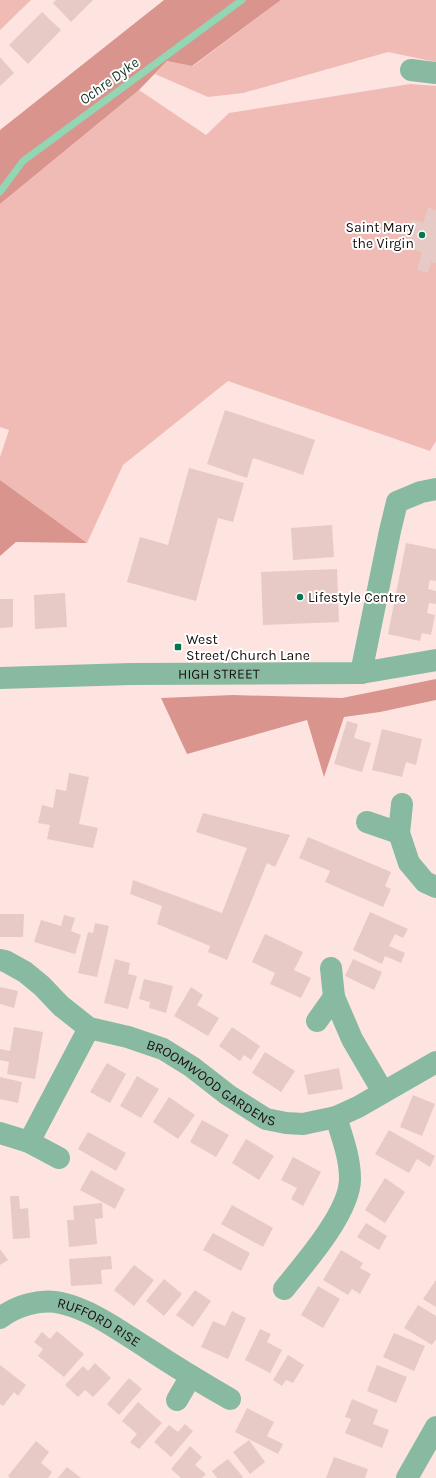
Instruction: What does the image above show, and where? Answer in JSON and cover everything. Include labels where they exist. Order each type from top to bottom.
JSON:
[{"type":"street","points":[[412,70],[436,73]]},
{"type":"street","points":[[361,673],[397,502],[420,492],[436,489]]},
{"type":"street","name":"HIGH STREET","points":[[0,678],[131,674],[361,673],[436,660]]},
{"type":"street","points":[[402,804],[398,833],[409,863],[425,882],[436,887]]},
{"type":"street","points":[[367,822],[398,833]]},
{"type":"street","name":"BROOMWOOD GARDENS","points":[[0,960],[5,961],[24,972],[42,986],[61,1006],[89,1028],[128,1037],[163,1049],[192,1067],[228,1096],[266,1118],[286,1123],[303,1124],[336,1116],[358,1107],[436,1062]]},
{"type":"street","points":[[331,968],[334,997],[352,1039],[383,1092]]},
{"type":"street","points":[[317,1021],[334,997]]},
{"type":"street","points":[[29,1142],[89,1028]]},
{"type":"street","points":[[284,1290],[335,1222],[346,1199],[350,1179],[347,1152],[336,1116]]},
{"type":"street","points":[[0,1133],[29,1142],[59,1158]]},
{"type":"street","name":"RUFFORD RISE","points":[[0,1318],[7,1313],[42,1301],[60,1302],[80,1309],[115,1328],[230,1399]]},
{"type":"street","points":[[177,1400],[191,1376]]},
{"type":"street","points":[[407,1478],[436,1427]]},
{"type":"shaded area","points":[[0,0],[31,0],[0,30]]},
{"type":"shaded area","points":[[164,0],[281,0],[192,66],[167,61],[139,90],[0,204],[0,130]]},
{"type":"shaded area","points":[[281,0],[436,0],[436,62],[388,52],[243,93],[208,97],[155,74],[167,61],[193,66]]},
{"type":"shaded area","points":[[410,84],[436,86],[436,441],[430,451],[228,381],[123,465],[87,543],[0,480],[0,457],[9,430],[0,427],[0,204],[139,90],[206,135],[229,113]]},
{"type":"shaded area","points":[[0,480],[87,543],[16,542],[0,556]]},
{"type":"shaded area","points":[[436,679],[436,700],[380,712],[344,717],[324,777],[307,720],[187,754],[161,698],[233,695],[342,698]]},
{"type":"building","points":[[56,0],[93,0],[71,22],[53,3]]},
{"type":"building","points":[[42,12],[61,30],[28,64],[9,45]]},
{"type":"building","points":[[0,57],[14,73],[0,86]]},
{"type":"building","name":"Saint Mary the Virgin","points":[[428,207],[436,210],[436,263],[431,262],[428,273],[417,270],[422,252],[404,247],[412,219],[423,223]]},
{"type":"building","points":[[225,410],[315,440],[303,475],[253,458],[247,478],[207,464]]},
{"type":"building","points":[[189,468],[244,483],[233,522],[218,518],[196,601],[127,582],[140,537],[168,545]]},
{"type":"building","points":[[332,525],[334,557],[293,560],[291,528]]},
{"type":"building","points":[[406,543],[436,549],[436,581],[430,580],[428,589],[436,591],[436,604],[429,603],[427,613],[435,615],[431,635],[422,633],[420,641],[388,634]]},
{"type":"building","name":"Lifestyle Centre","points":[[337,569],[339,622],[263,625],[261,572]]},
{"type":"building","points":[[65,593],[67,627],[35,629],[34,595]]},
{"type":"building","points":[[0,599],[13,599],[13,627],[0,628]]},
{"type":"building","points":[[347,721],[358,724],[354,738],[371,743],[362,772],[334,764]]},
{"type":"building","points":[[382,729],[422,739],[416,765],[406,762],[402,777],[372,770]]},
{"type":"building","points":[[69,773],[89,777],[79,824],[98,828],[93,848],[47,839],[50,825],[38,823],[42,805],[53,808],[56,789],[66,791]]},
{"type":"building","points":[[203,813],[290,835],[275,867],[267,863],[227,960],[208,952],[210,946],[157,924],[162,906],[130,894],[133,880],[222,913],[247,848],[196,832]]},
{"type":"building","points":[[308,837],[391,872],[385,886],[391,889],[383,907],[325,882],[330,871],[299,858]]},
{"type":"building","points":[[370,912],[408,929],[403,938],[395,934],[389,946],[405,953],[401,963],[385,956],[382,964],[353,950]]},
{"type":"building","points":[[0,914],[24,914],[23,937],[0,937]]},
{"type":"building","points":[[64,915],[75,918],[71,931],[81,935],[75,954],[34,942],[41,920],[61,926]]},
{"type":"building","points":[[95,923],[109,926],[97,977],[78,973],[88,932],[93,933]]},
{"type":"building","points":[[265,934],[303,952],[294,970],[311,978],[301,998],[270,984],[275,973],[252,962]]},
{"type":"building","points":[[115,959],[130,963],[128,974],[137,976],[128,1009],[104,1003]]},
{"type":"building","points":[[353,959],[382,972],[374,990],[345,976]]},
{"type":"building","points":[[144,979],[173,986],[166,1013],[149,1008],[150,1002],[139,999]]},
{"type":"building","points":[[0,987],[18,991],[14,1008],[0,1004]]},
{"type":"building","points":[[191,987],[203,995],[197,1005],[219,1018],[208,1036],[174,1016]]},
{"type":"building","points":[[14,1027],[43,1032],[35,1079],[7,1074],[9,1062],[0,1060],[0,1049],[10,1051]]},
{"type":"building","points":[[232,1027],[260,1046],[251,1060],[244,1055],[240,1061],[219,1046]]},
{"type":"building","points":[[265,1052],[295,1071],[281,1092],[252,1073]]},
{"type":"building","points":[[107,1063],[126,1074],[110,1103],[90,1092]]},
{"type":"building","points":[[339,1068],[343,1089],[308,1095],[304,1075]]},
{"type":"building","points":[[137,1076],[159,1089],[141,1118],[120,1106]]},
{"type":"building","points":[[0,1077],[22,1082],[18,1103],[0,1099]]},
{"type":"building","points":[[413,1095],[435,1104],[422,1136],[400,1127]]},
{"type":"building","points":[[169,1097],[195,1115],[178,1139],[153,1122]]},
{"type":"building","points":[[202,1120],[229,1135],[216,1157],[190,1142]]},
{"type":"building","points":[[389,1130],[435,1156],[430,1167],[417,1159],[409,1173],[375,1154]]},
{"type":"building","points":[[88,1132],[126,1153],[116,1171],[78,1149]]},
{"type":"building","points":[[246,1139],[274,1156],[259,1180],[232,1163]]},
{"type":"building","points":[[293,1157],[321,1172],[303,1206],[291,1199],[297,1188],[281,1180]]},
{"type":"building","points":[[91,1170],[125,1189],[115,1209],[80,1190]]},
{"type":"building","points":[[385,1178],[405,1192],[385,1223],[365,1210]]},
{"type":"building","points":[[10,1196],[19,1196],[20,1209],[28,1208],[30,1238],[13,1239]]},
{"type":"building","points":[[102,1203],[103,1218],[95,1219],[97,1244],[69,1247],[67,1220],[74,1220],[73,1206]]},
{"type":"building","points":[[232,1205],[273,1228],[263,1247],[221,1224]]},
{"type":"building","points":[[366,1223],[387,1236],[379,1250],[357,1237]]},
{"type":"building","points":[[213,1233],[250,1253],[241,1271],[203,1250]]},
{"type":"building","points":[[0,1249],[8,1260],[0,1265]]},
{"type":"building","points":[[341,1250],[363,1263],[360,1268],[371,1274],[360,1294],[352,1289],[348,1295],[323,1280]]},
{"type":"building","points":[[111,1256],[112,1269],[101,1270],[102,1284],[71,1286],[69,1259]]},
{"type":"building","points":[[134,1265],[154,1280],[134,1306],[114,1290]]},
{"type":"building","points":[[164,1279],[182,1294],[164,1316],[146,1301]]},
{"type":"building","points":[[436,1280],[436,1307],[423,1299]]},
{"type":"building","points":[[318,1286],[340,1299],[323,1328],[301,1315]]},
{"type":"building","points":[[195,1290],[211,1301],[193,1327],[176,1315]]},
{"type":"building","points":[[418,1305],[436,1316],[436,1339],[432,1345],[404,1328]]},
{"type":"building","points":[[232,1311],[246,1318],[228,1359],[201,1347],[213,1321],[225,1326]]},
{"type":"building","points":[[260,1329],[271,1334],[267,1342],[282,1350],[270,1373],[245,1360]]},
{"type":"building","points":[[57,1331],[84,1354],[64,1377],[38,1356],[43,1349],[34,1342],[42,1332],[50,1339]]},
{"type":"building","points":[[394,1333],[425,1346],[414,1371],[383,1357]]},
{"type":"building","points":[[288,1355],[304,1365],[293,1383],[286,1380],[282,1386],[273,1380]]},
{"type":"building","points":[[95,1363],[111,1378],[93,1397],[85,1390],[78,1397],[65,1385],[83,1366],[88,1371]]},
{"type":"building","points":[[0,1365],[26,1385],[18,1396],[14,1392],[3,1406],[0,1404]]},
{"type":"building","points":[[377,1365],[407,1377],[396,1403],[367,1391]]},
{"type":"building","points":[[129,1378],[142,1389],[119,1415],[107,1404]]},
{"type":"building","points":[[352,1399],[378,1410],[373,1424],[389,1430],[382,1448],[345,1433],[351,1419],[345,1417]]},
{"type":"building","points":[[138,1402],[162,1423],[139,1449],[130,1442],[137,1434],[122,1421]]},
{"type":"building","points":[[247,1408],[274,1422],[267,1436],[283,1444],[278,1454],[235,1432]]},
{"type":"building","points":[[185,1424],[193,1431],[171,1457],[154,1442],[169,1425],[178,1432]]},
{"type":"building","points":[[249,1440],[265,1462],[250,1474],[233,1452]]},
{"type":"building","points":[[36,1441],[49,1452],[41,1463],[52,1472],[48,1478],[10,1478],[8,1476]]},
{"type":"building","points":[[190,1446],[202,1457],[195,1465],[206,1474],[202,1478],[181,1478],[171,1469]]},
{"type":"building","points":[[334,1457],[368,1469],[365,1478],[326,1478]]},
{"type":"building","points":[[228,1459],[243,1477],[242,1478],[217,1478],[212,1471]]},
{"type":"building","points":[[67,1467],[81,1478],[58,1478]]},
{"type":"waterway","name":"Ochre Dyke","points":[[0,192],[23,161],[242,0]]},
{"type":"place","name":"Saint Mary the Virgin","points":[[422,235]]},
{"type":"place","name":"Lifestyle Centre","points":[[300,597]]},
{"type":"place","name":"West Street/Church Lane","points":[[178,647]]}]
